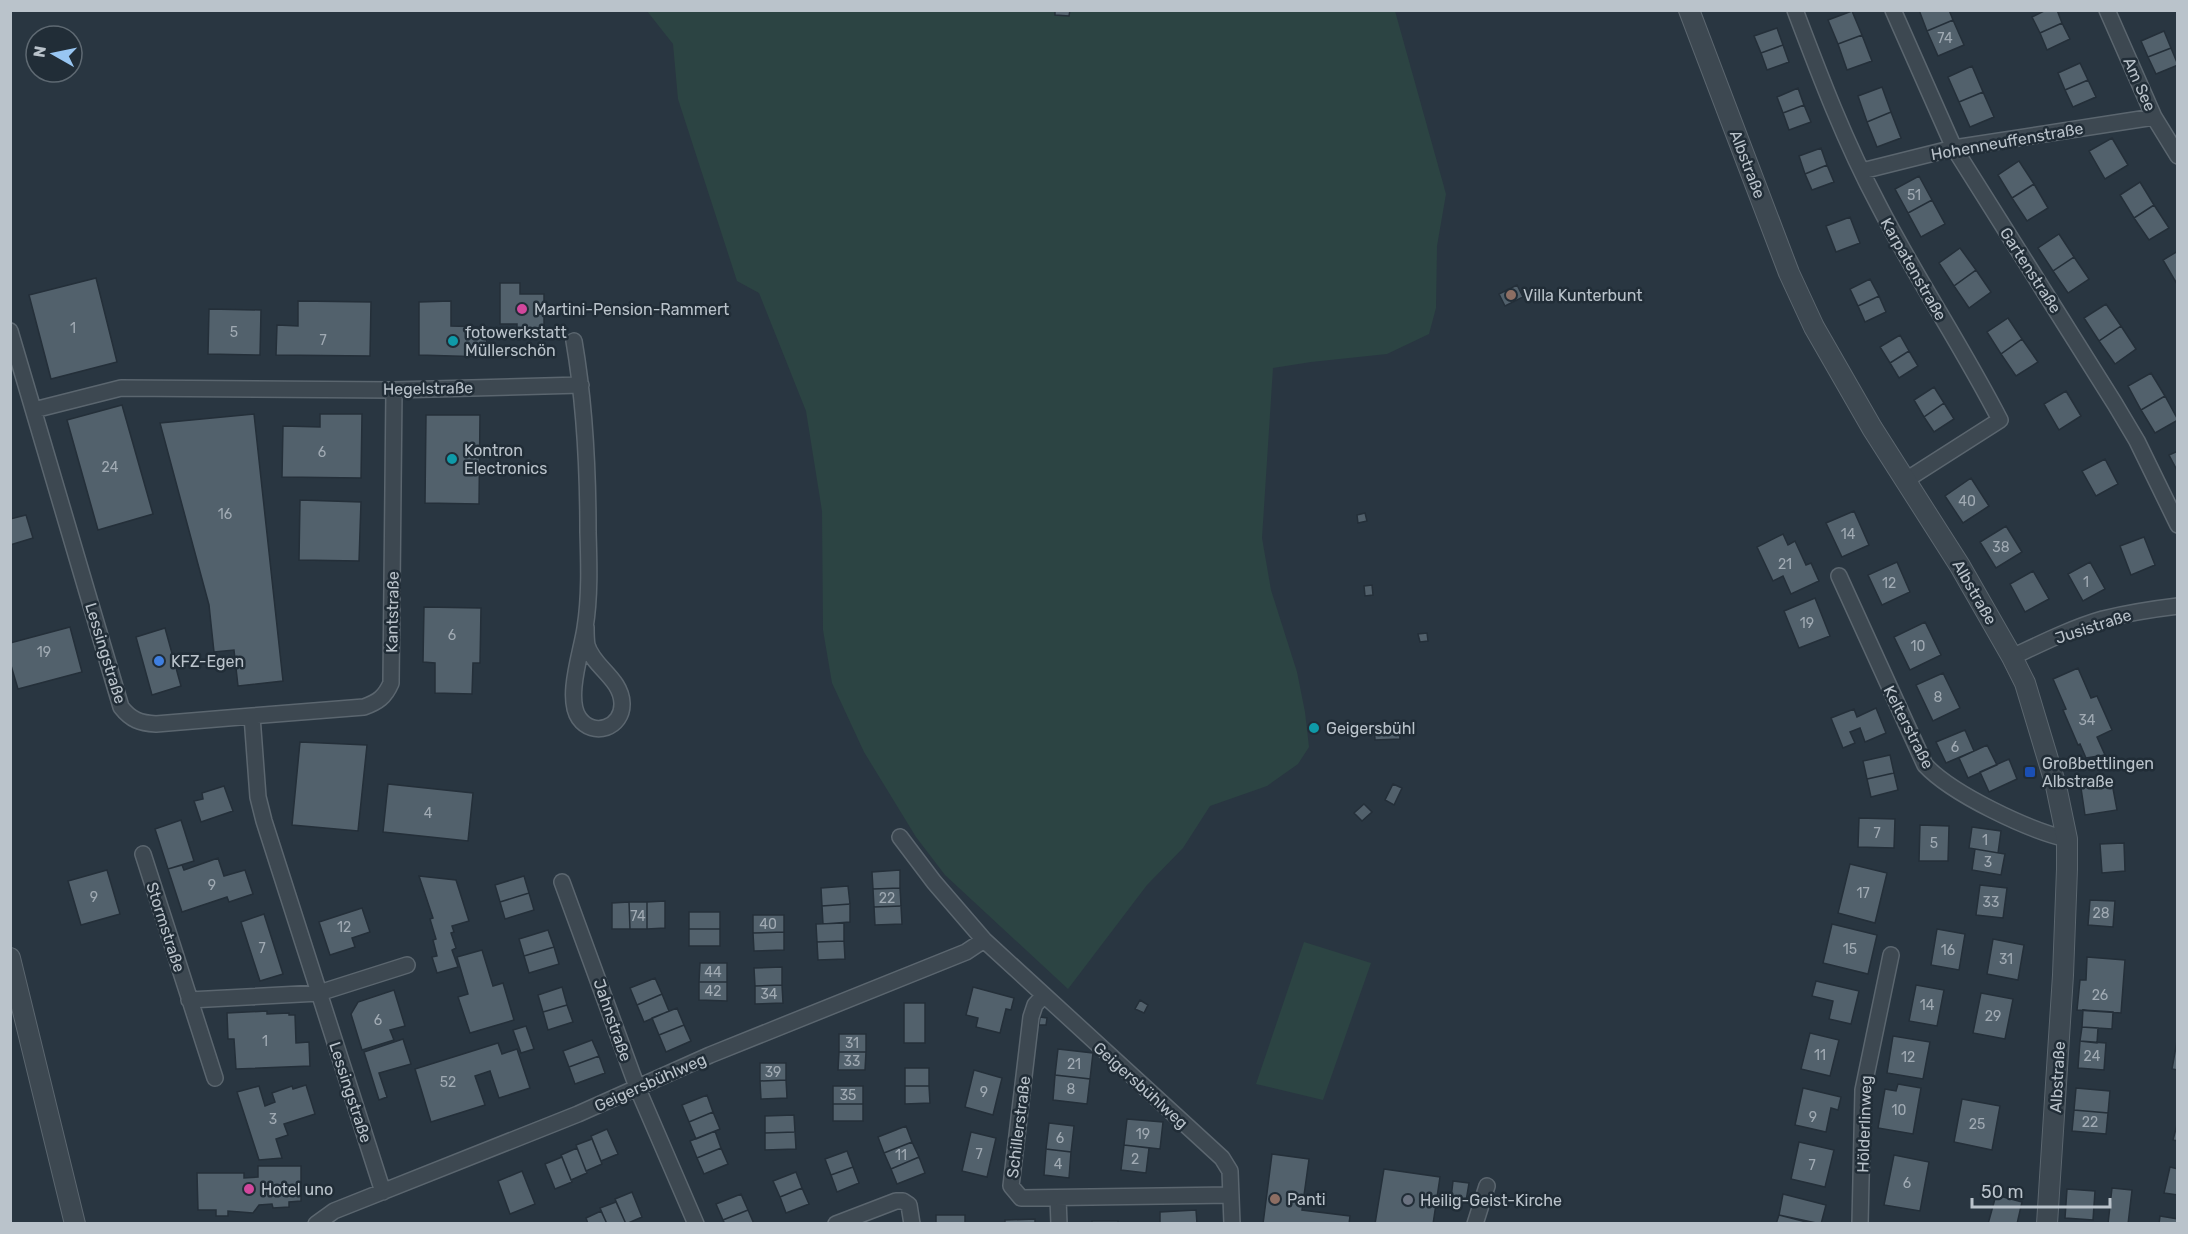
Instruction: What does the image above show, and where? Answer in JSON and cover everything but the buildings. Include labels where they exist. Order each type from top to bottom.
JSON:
[{"type":"street","name":"Albstraße","points":[[1689,10],[1789,273],[1814,327],[1872,428],[1960,566],[2012,657],[2025,683],[2056,786],[2067,838],[2063,975],[2047,1224]]},
{"type":"street","name":"Karpatenstraße","points":[[1795,10],[1843,132],[1862,171],[1903,250],[1982,383],[2000,420],[1906,480]]},
{"type":"street","name":"Gartenstraße","points":[[1893,10],[1954,148],[2137,441],[2178,525]]},
{"type":"street","name":"Am See","points":[[2107,10],[2154,117],[2178,156]]},
{"type":"street","name":"Hohenneuffenstraße","points":[[1862,171],[1954,148],[2154,117]]},
{"type":"street","name":"Lessingstraße","points":[[10,332],[121,707],[129,716],[141,723],[252,716],[258,797],[318,993],[383,1192]]},
{"type":"street","points":[[574,341],[581,385],[588,476],[587,645],[616,686],[623,704],[615,724],[604,729],[592,728],[581,721],[576,714],[574,703],[575,680],[586,627]]},
{"type":"street","name":"Hegelstraße","points":[[34,410],[121,388],[394,390],[581,385]]},
{"type":"street","name":"Kantstraße","points":[[252,716],[364,707],[377,702],[387,694],[391,683],[394,390]]},
{"type":"street","name":"Kelterstraße","points":[[1839,576],[1925,765],[1936,777],[1953,788],[2030,827],[2067,838]]},
{"type":"street","name":"Jusistraße","points":[[2012,657],[2068,632],[2102,620],[2132,612],[2178,606]]},
{"type":"street","name":"Geigersbühlweg","points":[[900,837],[934,882],[984,940],[1222,1158],[1230,1171],[1232,1224]]},
{"type":"street","name":"Stormstraße","points":[[143,854],[215,1078]]},
{"type":"street","name":"Jahnstraße","points":[[562,882],[637,1088],[696,1224]]},
{"type":"street","name":"Geigersbühlweg","points":[[316,1224],[334,1211],[578,1114],[890,981],[966,952],[984,940]]},
{"type":"street","name":"Hölderlinweg","points":[[1860,1224],[1863,1090],[1891,955]]},
{"type":"street","points":[[10,957],[75,1224]]},
{"type":"street","points":[[189,999],[318,993],[408,965]]},
{"type":"street","name":"Schillerstraße","points":[[1044,996],[1035,1005],[1031,1017],[1011,1186],[1021,1198],[1058,1198]]},
{"type":"street","points":[[1475,1224],[1487,1186]]},
{"type":"street","points":[[1059,1224],[1058,1198],[1231,1195]]},
{"type":"street","points":[[836,1224],[896,1201],[909,1204],[912,1224]]},
{"type":"green space","points":[[647,11],[1395,11],[1446,194],[1437,246],[1436,308],[1429,334],[1387,354],[1273,368],[1262,538],[1271,590],[1297,672],[1309,747],[1298,764],[1267,786],[1210,806],[1183,848],[1147,885],[1068,989],[945,875],[916,837],[864,752],[832,683],[823,630],[822,511],[806,411],[759,293],[737,281],[678,99],[673,44]]},
{"type":"green space","points":[[1304,942],[1371,963],[1323,1100],[1256,1084]]},
{"type":"place","name":"Villa Kunterbunt","points":[[1511,295]]},
{"type":"place","name":"Martini-Pension-Rammert","points":[[522,309]]},
{"type":"place","name":"fotowerkstatt Müllerschön","points":[[453,341]]},
{"type":"place","name":"Kontron Electronics","points":[[452,459]]},
{"type":"place","name":"KFZ-Egen","points":[[159,661]]},
{"type":"place","name":"Geigersbühl","points":[[1314,728]]},
{"type":"place","name":"Großbettlingen Albstraße","points":[[2030,772]]},
{"type":"place","name":"Hotel uno","points":[[249,1189]]},
{"type":"place","name":"Panti","points":[[1275,1199]]},
{"type":"place","name":"Heilig-Geist-Kirche","points":[[1408,1200]]}]
